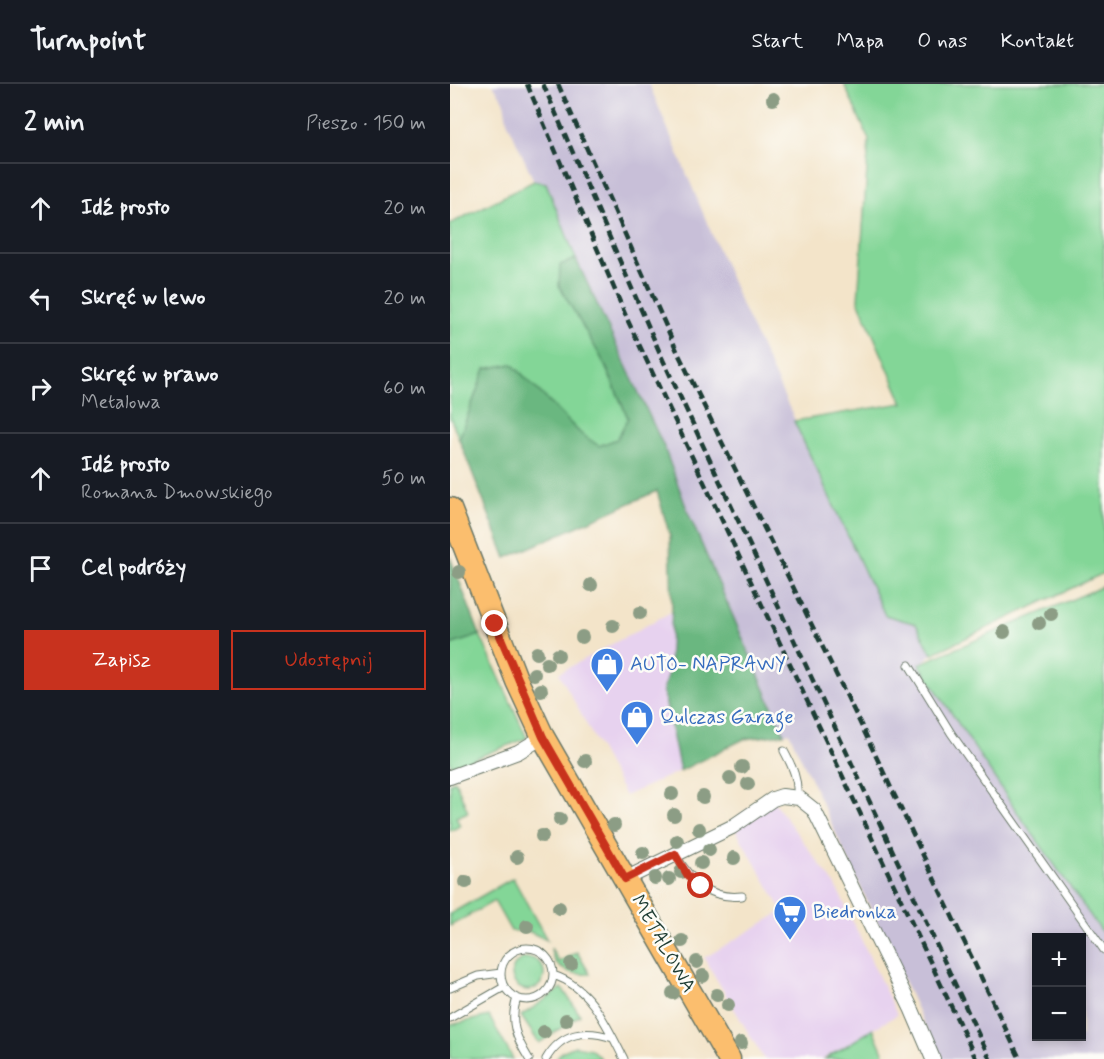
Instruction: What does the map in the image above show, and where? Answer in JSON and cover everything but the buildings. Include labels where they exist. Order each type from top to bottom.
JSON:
[{"type":"main road","name":"METALOWA","points":[[450,510],[517,681],[543,737],[729,1059]]},
{"type":"street","points":[[450,777],[518,752],[543,737]]},
{"type":"street","points":[[625,879],[732,827],[773,799],[782,796],[797,798],[814,810],[912,1010],[933,1059]]},
{"type":"lane","points":[[909,665],[951,733],[1104,950]]},
{"type":"lane","points":[[784,751],[794,771],[798,786],[797,798]]},
{"type":"lane","points":[[675,854],[688,876],[712,893],[727,897],[742,896]]},
{"type":"lane","points":[[523,948],[532,948],[547,957],[553,975],[548,989],[542,995],[525,1000],[517,998],[504,987],[501,973],[508,956],[523,948]]},
{"type":"lane","points":[[450,988],[478,976],[501,973]]},
{"type":"lane","points":[[553,975],[578,987],[594,1005],[624,1059]]},
{"type":"lane","points":[[450,1018],[504,987]]},
{"type":"lane","points":[[517,998],[512,1014],[513,1025],[529,1059]]},
{"type":"lane","points":[[546,1059],[559,1042],[580,1033],[596,1033],[613,1038]]},
{"type":"shaded area","points":[[493,84],[649,84],[742,306],[885,614],[916,624],[932,654],[919,665],[1013,806],[1104,935],[1104,1059],[940,1059],[789,732],[784,734],[689,515],[664,447],[576,259],[546,183],[534,181],[507,121],[504,102]]},
{"type":"shaded area","points":[[673,611],[669,670],[663,690],[680,771],[625,796],[559,673]]},
{"type":"shaded area","points":[[768,794],[836,886],[897,1015],[823,1059],[764,1059],[704,958],[783,911],[731,822]]},
{"type":"green space","points":[[844,84],[1104,84],[1104,573],[932,654],[916,624],[885,615],[794,421],[903,403],[858,300],[869,140]]},
{"type":"green space","points":[[534,181],[546,183],[576,259],[560,265],[628,418],[617,439],[599,446],[580,433],[512,364],[485,369],[459,439],[450,417],[450,224]]},
{"type":"green space","points":[[576,259],[664,447],[689,515],[784,734],[744,739],[680,771],[663,690],[669,670],[672,608],[670,536],[657,491],[506,558],[459,439],[485,369],[512,364],[580,433],[599,446],[617,439],[628,418],[605,364],[559,286],[560,265]]},
{"type":"green space","points":[[450,557],[480,635],[450,645]]},
{"type":"green space","points":[[1104,586],[1104,935],[1013,806],[919,664]]},
{"type":"green space","points":[[480,635],[527,738],[453,767],[450,762],[450,645]]},
{"type":"green space","points":[[455,780],[468,812],[456,817],[460,826],[450,831],[450,783]]},
{"type":"green space","points":[[513,878],[547,940],[528,931],[511,931],[494,901],[450,926],[450,914]]},
{"type":"green space","points":[[551,948],[559,962],[577,952],[590,974],[564,970],[555,961]]},
{"type":"green space","points":[[528,958],[540,962],[544,974],[540,986],[528,990],[516,986],[512,974],[516,962]]},
{"type":"green space","points":[[562,988],[580,1015],[539,1043],[521,1016]]},
{"type":"green space","points":[[489,1016],[513,1059],[450,1059],[450,1025]]},
{"type":"green space","points":[[873,1029],[886,1059],[825,1059]]},
{"type":"green space","points":[[575,1046],[591,1049],[601,1059],[556,1059],[561,1052]]},
{"type":"railway","points":[[527,84],[628,321],[976,1059]]},
{"type":"railway","points":[[543,84],[663,360],[990,1059]]},
{"type":"railway","points":[[558,84],[678,353],[863,729],[1020,1059]]},
{"type":"place","name":"AUTO- NAPRAWY","points":[[607,693]]},
{"type":"place","name":"Qulczas Garage","points":[[637,746]]},
{"type":"place","name":"Biedronka","points":[[790,941]]},
{"type":"route","points":[[495,624],[517,681],[543,737],[625,879],[675,854],[688,876],[701,886]]}]
